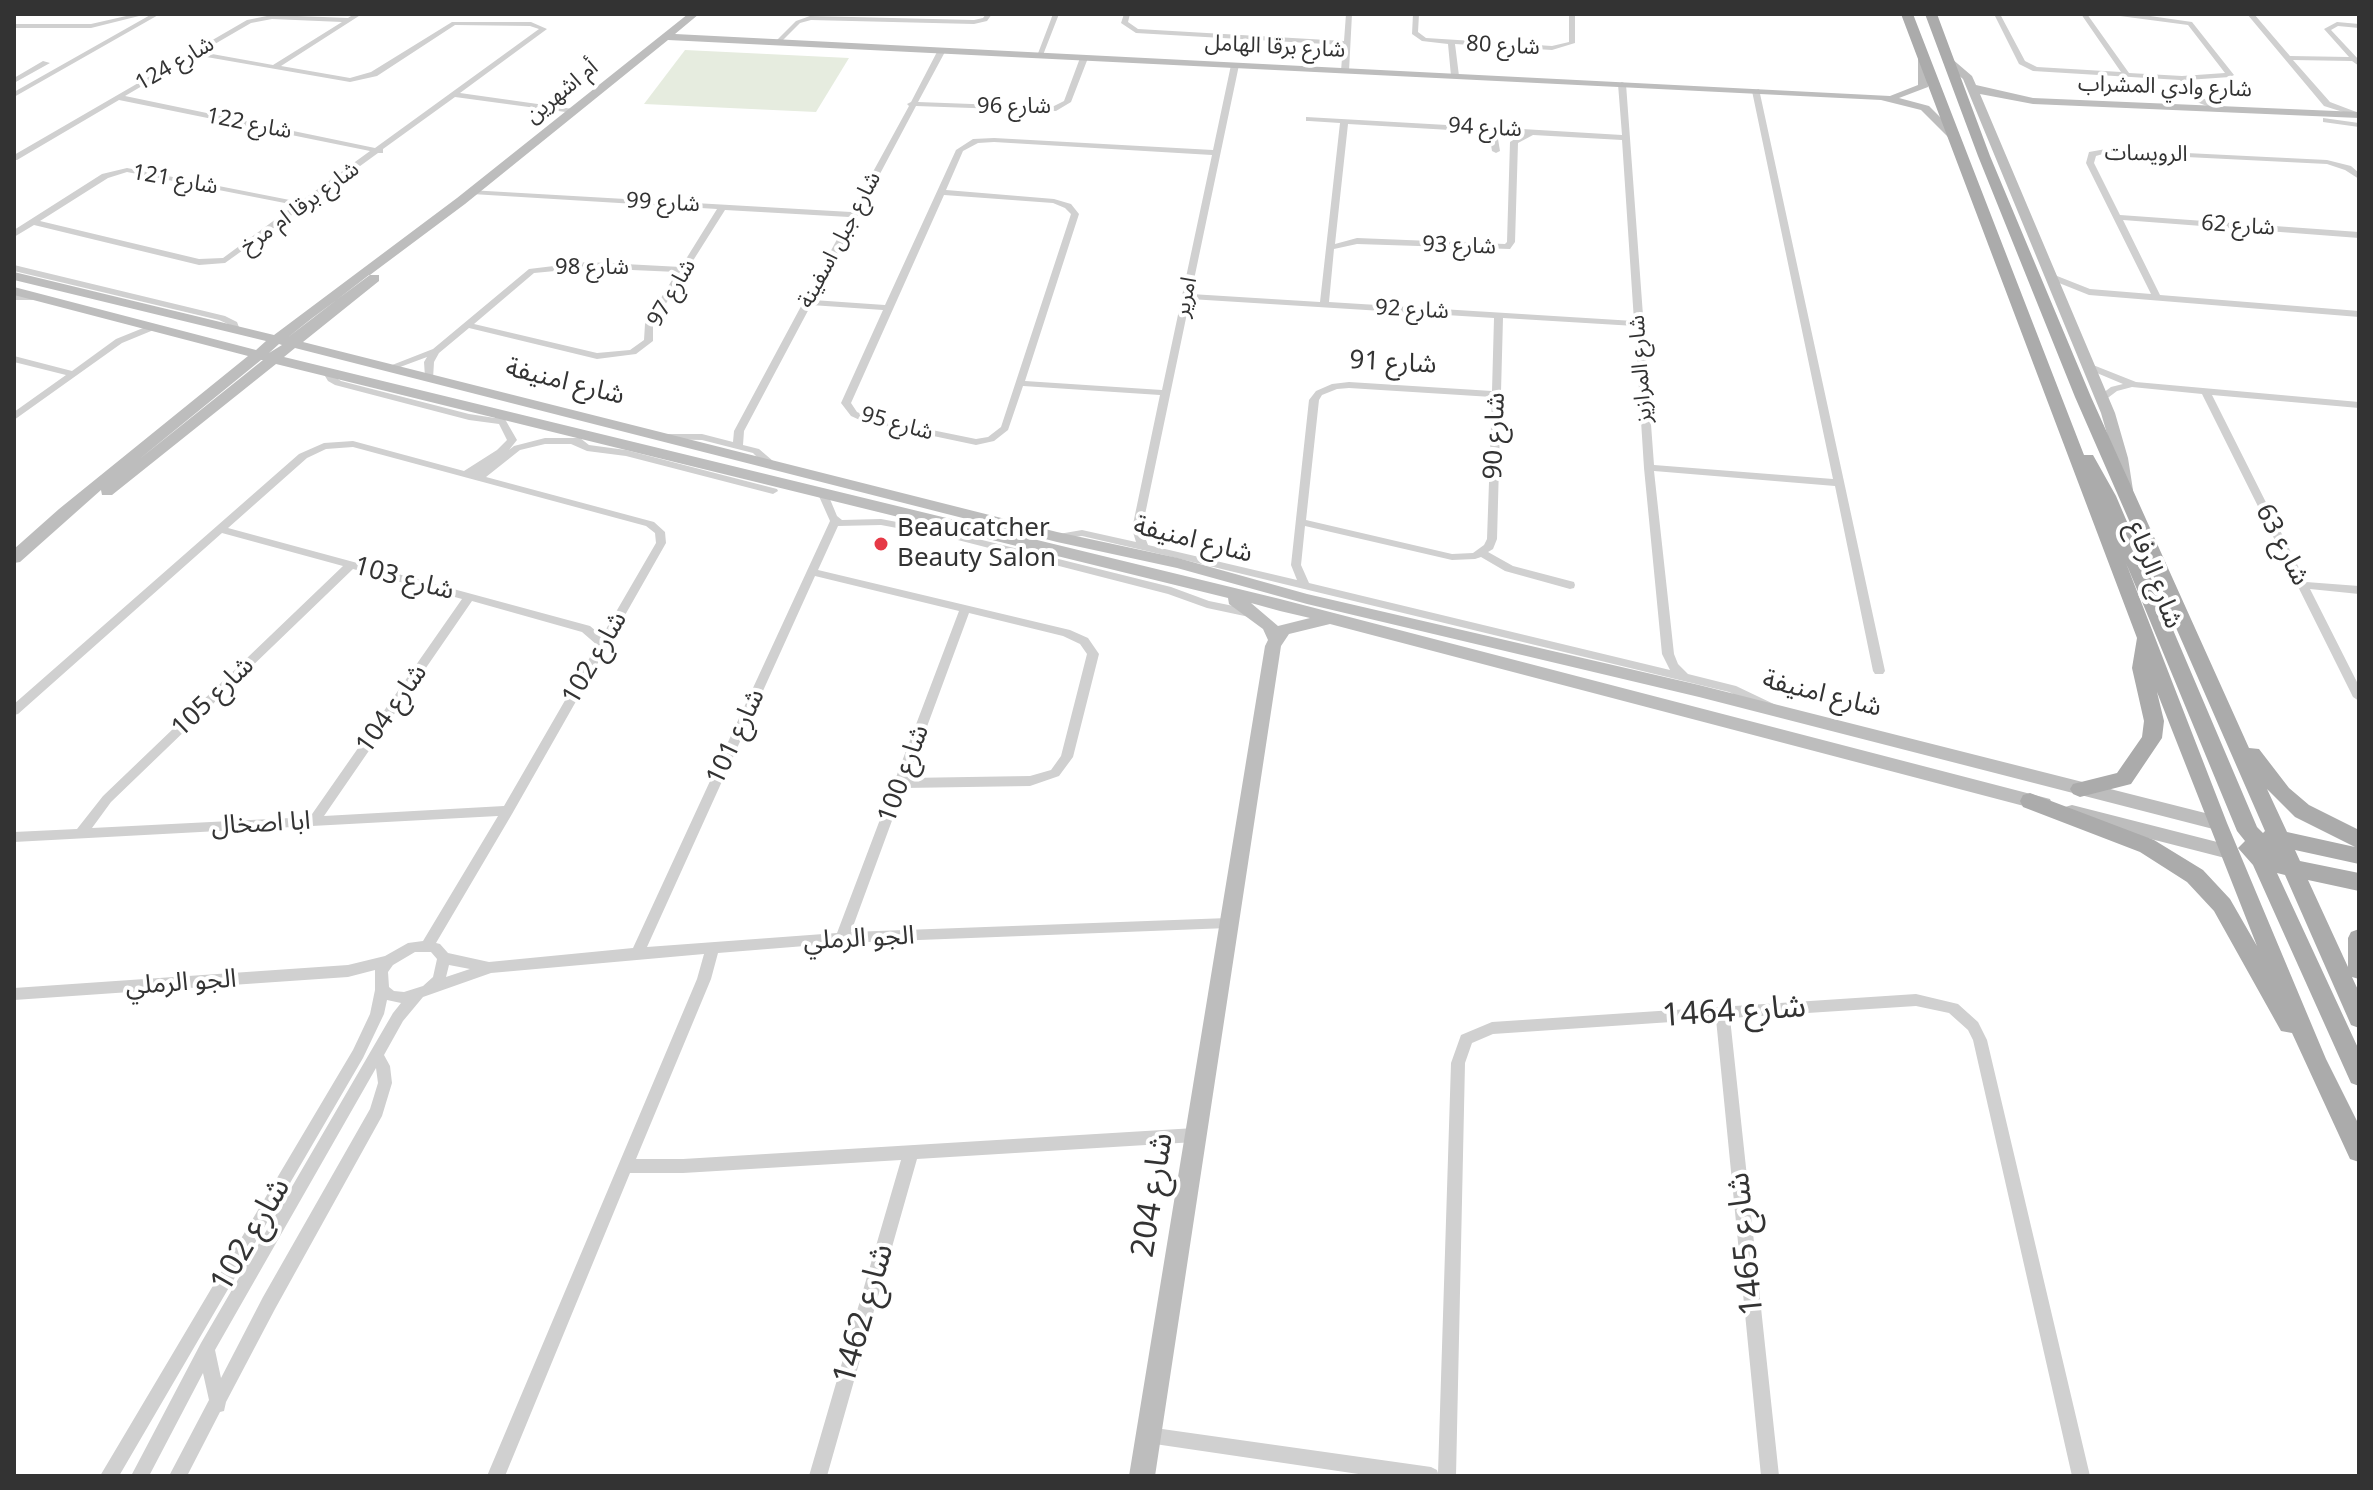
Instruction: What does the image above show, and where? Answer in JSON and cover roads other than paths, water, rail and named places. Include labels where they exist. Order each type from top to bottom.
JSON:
[{"type":"main road","name":"شارع الرفاع","points":[[1907,14],[2217,823],[2315,1060],[2359,1151]]},
{"type":"main road","points":[[1923,14],[1936,28]]},
{"type":"main road","name":"شارع الرفاع","points":[[1931,14],[2083,397],[2359,1018]]},
{"type":"main road","points":[[2065,428],[2107,496],[2248,831],[2260,848],[2292,868]]},
{"type":"main road","points":[[2080,789],[2124,779],[2152,738],[2154,721],[2142,668],[2145,637]]},
{"type":"main road","points":[[2232,727],[2291,802],[2327,827],[2359,840]]},
{"type":"main road","points":[[2030,801],[2147,846],[2195,876],[2222,905],[2280,1009],[2315,1060]]},
{"type":"main road","points":[[2217,823],[2261,860],[2359,1076]]},
{"type":"main road","name":"شارع امنيفة","points":[[2217,823],[2359,856]]},
{"type":"main road","name":"شارع امنيفة","points":[[2229,852],[2359,882]]},
{"type":"main road","points":[[2359,938],[2359,970]]},
{"type":"street","points":[[14,26],[91,26],[144,14]]},
{"type":"street","points":[[17,92],[157,14]]},
{"type":"street","points":[[273,68],[359,14]]},
{"type":"street","name":"أم اشهرين","points":[[276,350],[694,14]]},
{"type":"street","points":[[773,42],[799,14]]},
{"type":"street","points":[[773,42],[798,22],[810,18],[884,16],[974,22],[985,20],[989,14]]},
{"type":"street","points":[[1039,55],[1056,14]]},
{"type":"street","points":[[1127,14],[1124,23],[1136,31],[1348,43]]},
{"type":"street","points":[[1345,71],[1349,14]]},
{"type":"street","name":"شارع 80","points":[[1416,14],[1416,36],[1451,43],[1568,46],[1573,40],[1572,14]]},
{"type":"street","points":[[1997,14],[2027,66],[2045,71],[2182,78],[2222,78],[2231,74],[2193,25],[2160,15],[2120,14]]},
{"type":"street","points":[[2084,14],[2126,74]]},
{"type":"street","points":[[2250,14],[2289,58],[2325,113]]},
{"type":"street","name":"شارع 124","points":[[14,158],[194,53],[261,18],[350,20]]},
{"type":"street","name":"شارع برقا ام مرخ","points":[[33,222],[205,263],[237,255],[540,35],[543,28],[531,24],[454,23],[360,79],[340,80],[194,53]]},
{"type":"street","points":[[2356,62],[2327,29],[2337,24],[2359,26]]},
{"type":"street","name":"شارع برقا الهامل","points":[[666,37],[1881,97],[1910,94],[1923,87],[1923,56]]},
{"type":"street","name":"شارع 80","points":[[1451,43],[1455,76]]},
{"type":"street","name":"شارع جبل اسفينة","points":[[738,447],[739,431],[942,50]]},
{"type":"street","name":"شارع 96","points":[[911,104],[1058,108],[1069,100],[1084,58]]},
{"type":"street","points":[[2289,58],[2356,62]]},
{"type":"street","name":"شارع الرفاع","points":[[1947,60],[1962,70],[1971,87],[1992,112],[2052,277],[2118,443],[2125,490]]},
{"type":"street","points":[[14,81],[46,63]]},
{"type":"street","name":"امرير","points":[[1137,529],[1235,65]]},
{"type":"street","points":[[2182,78],[2194,104]]},
{"type":"street","name":"شارع المرازيز","points":[[1622,84],[1649,468],[1668,654],[1673,666],[1684,677]]},
{"type":"street","name":"شارع وادي المشراب","points":[[1971,87],[2035,104],[2325,113]]},
{"type":"street","points":[[1756,91],[1879,671]]},
{"type":"street","points":[[457,95],[573,111]]},
{"type":"street","name":"شارع 122","points":[[117,97],[380,151]]},
{"type":"street","name":"شارع برقا الهامل","points":[[1881,97],[1925,108],[1954,137]]},
{"type":"street","name":"شارع وادي المشراب","points":[[1992,112],[2035,104],[2194,104],[2223,109],[2325,113],[2358,119]]},
{"type":"street","name":"شارع 94","points":[[1309,119],[1626,138]]},
{"type":"street","points":[[1324,305],[1344,122]]},
{"type":"street","points":[[1485,128],[1494,139],[1496,151]]},
{"type":"street","name":"شارع 93","points":[[1329,248],[1357,241],[1507,247],[1511,242],[1514,142],[1533,131]]},
{"type":"street","name":"شارع 95","points":[[941,192],[1054,201],[1068,206],[1075,214],[1005,428],[984,441],[962,441],[854,414],[847,407],[847,398],[960,150],[982,140],[1217,153]]},
{"type":"street","name":"الرويسات","points":[[2158,299],[2088,160],[2095,152],[2327,162],[2348,168],[2359,177]]},
{"type":"street","name":"شارع 121","points":[[14,234],[105,176],[133,169],[305,205]]},
{"type":"street","name":"شارع 99","points":[[472,192],[853,215]]},
{"type":"street","name":"أم اشهرين","points":[[309,323],[344,287],[457,204]]},
{"type":"street","name":"شارع 97","points":[[466,325],[597,356],[624,355],[648,341],[649,324],[723,207]]},
{"type":"street","name":"شارع 62","points":[[2117,217],[2359,235]]},
{"type":"street","name":"شارع 98","points":[[392,367],[436,351],[521,276],[537,269],[587,265],[683,270]]},
{"type":"street","points":[[14,268],[222,318],[241,331],[309,323],[346,356]]},
{"type":"street","name":"شارع امنيفة","points":[[14,276],[241,331],[303,366],[500,418],[605,439],[1340,620],[2229,852]]},
{"type":"street","points":[[2052,277],[2089,292],[2359,314]]},
{"type":"street","points":[[173,439],[195,414],[334,302],[344,287]]},
{"type":"street","points":[[2062,303],[2089,292]]},
{"type":"street","name":"شارع امنيفة","points":[[14,294],[153,327],[276,350],[346,356],[392,367],[1307,599],[1618,667],[2217,823]]},
{"type":"street","name":"شارع 92","points":[[1186,296],[1638,324]]},
{"type":"street","points":[[807,302],[888,308]]},
{"type":"street","points":[[100,315],[146,316],[499,404],[552,408]]},
{"type":"street","name":"شارع 90","points":[[1481,553],[1492,539],[1499,315]]},
{"type":"street","points":[[119,341],[126,321]]},
{"type":"street","points":[[14,417],[119,341],[153,327]]},
{"type":"street","points":[[18,555],[94,502],[245,383],[276,350]]},
{"type":"street","points":[[18,555],[64,512],[276,350]]},
{"type":"street","points":[[430,377],[429,362],[436,351]]},
{"type":"street","points":[[14,359],[73,374]]},
{"type":"street","points":[[245,383],[303,366]]},
{"type":"street","points":[[2088,366],[2134,385],[2359,405]]},
{"type":"street","points":[[1020,383],[1166,393]]},
{"type":"street","name":"شارع 91","points":[[1304,585],[1296,565],[1314,400],[1323,390],[1349,385],[1497,394]]},
{"type":"street","points":[[2102,398],[2114,389],[2134,385]]},
{"type":"street","name":"شارع 63","points":[[2206,393],[2359,697]]},
{"type":"street","points":[[473,476],[512,440],[500,418]]},
{"type":"street","points":[[718,441],[739,431]]},
{"type":"street","points":[[664,437],[689,434],[718,441],[762,454],[769,463]]},
{"type":"street","points":[[473,476],[517,448],[545,441],[605,439]]},
{"type":"street","points":[[575,442],[587,448],[626,453],[773,491]]},
{"type":"street","name":"شارع 102","points":[[14,711],[303,456],[332,444],[353,444],[656,527],[661,543],[427,946]]},
{"type":"street","points":[[1649,468],[1839,483]]},
{"type":"street","points":[[823,494],[835,521],[933,522]]},
{"type":"street","name":"شارع 101","points":[[637,953],[835,521]]},
{"type":"street","points":[[1301,522],[1452,557],[1481,553],[1509,569],[1570,585]]},
{"type":"street","points":[[895,524],[956,536],[1171,591],[1207,604],[1257,614]]},
{"type":"street","name":"شارع 103","points":[[221,529],[586,629],[604,644]]},
{"type":"street","points":[[1115,540],[1128,537],[1137,529],[1143,547]]},
{"type":"street","points":[[1057,537],[1082,533],[1304,585],[1618,667],[1684,677],[1747,694],[1778,711]]},
{"type":"street","points":[[1164,552],[1190,567]]},
{"type":"street","name":"شارع 105","points":[[81,833],[107,799],[351,564]]},
{"type":"street","points":[[1282,580],[1296,565]]},
{"type":"street","points":[[811,572],[1066,633],[1089,647],[1093,662],[1061,769],[1039,780],[901,783]]},
{"type":"street","points":[[2302,585],[2359,590]]},
{"type":"street","points":[[1222,592],[1257,614],[1276,638]]},
{"type":"street","name":"شارع 104","points":[[314,821],[469,597]]},
{"type":"street","name":"شارع 100","points":[[842,938],[965,609]]},
{"type":"street","points":[[586,629],[617,619]]},
{"type":"street","points":[[1228,923],[1276,638],[1295,624],[1340,620]]},
{"type":"street","points":[[1649,670],[1668,654]]},
{"type":"street","name":"ابا اصخال","points":[[14,837],[508,811]]},
{"type":"street","name":"الجو الرملي","points":[[423,992],[491,967],[637,953],[712,950],[842,938],[1228,923]]},
{"type":"street","name":"شارع 204","points":[[1142,1476],[1228,923]]},
{"type":"street","points":[[413,947],[435,948],[444,958],[439,980],[423,992],[404,998],[380,986],[388,961],[413,947]]},
{"type":"street","points":[[496,1476],[704,979],[712,950]]},
{"type":"street","name":"الجو الرملي","points":[[444,958],[491,967]]},
{"type":"street","name":"الجو الرملي","points":[[14,994],[348,971],[388,961]]},
{"type":"street","name":"الجو الرملي","points":[[348,971],[380,986]]},
{"type":"street","name":"شارع 102","points":[[109,1476],[358,1054],[377,1014],[380,986]]},
{"type":"street","name":"شارع 102","points":[[140,1476],[207,1349],[398,1017],[423,992]]},
{"type":"street","name":"شارع 1464","points":[[1447,1476],[1458,1063],[1461,1046],[1474,1034],[1492,1028],[1927,1000],[1953,1008],[1973,1026],[1980,1040],[2081,1476]]},
{"type":"street","name":"شارع 1465","points":[[1722,1013],[1770,1476]]},
{"type":"street","points":[[184,1473],[269,1303],[381,1101],[385,1074],[376,1055]]},
{"type":"street","points":[[627,1166],[683,1166],[1195,1135]]},
{"type":"street","name":"شارع 1462","points":[[818,1476],[911,1152]]},
{"type":"street","points":[[207,1349],[218,1405]]},
{"type":"street","points":[[1148,1435],[1431,1476]]},
{"type":"place","name":"Beaucatcher Beauty Salon","points":[[881,544]]}]
